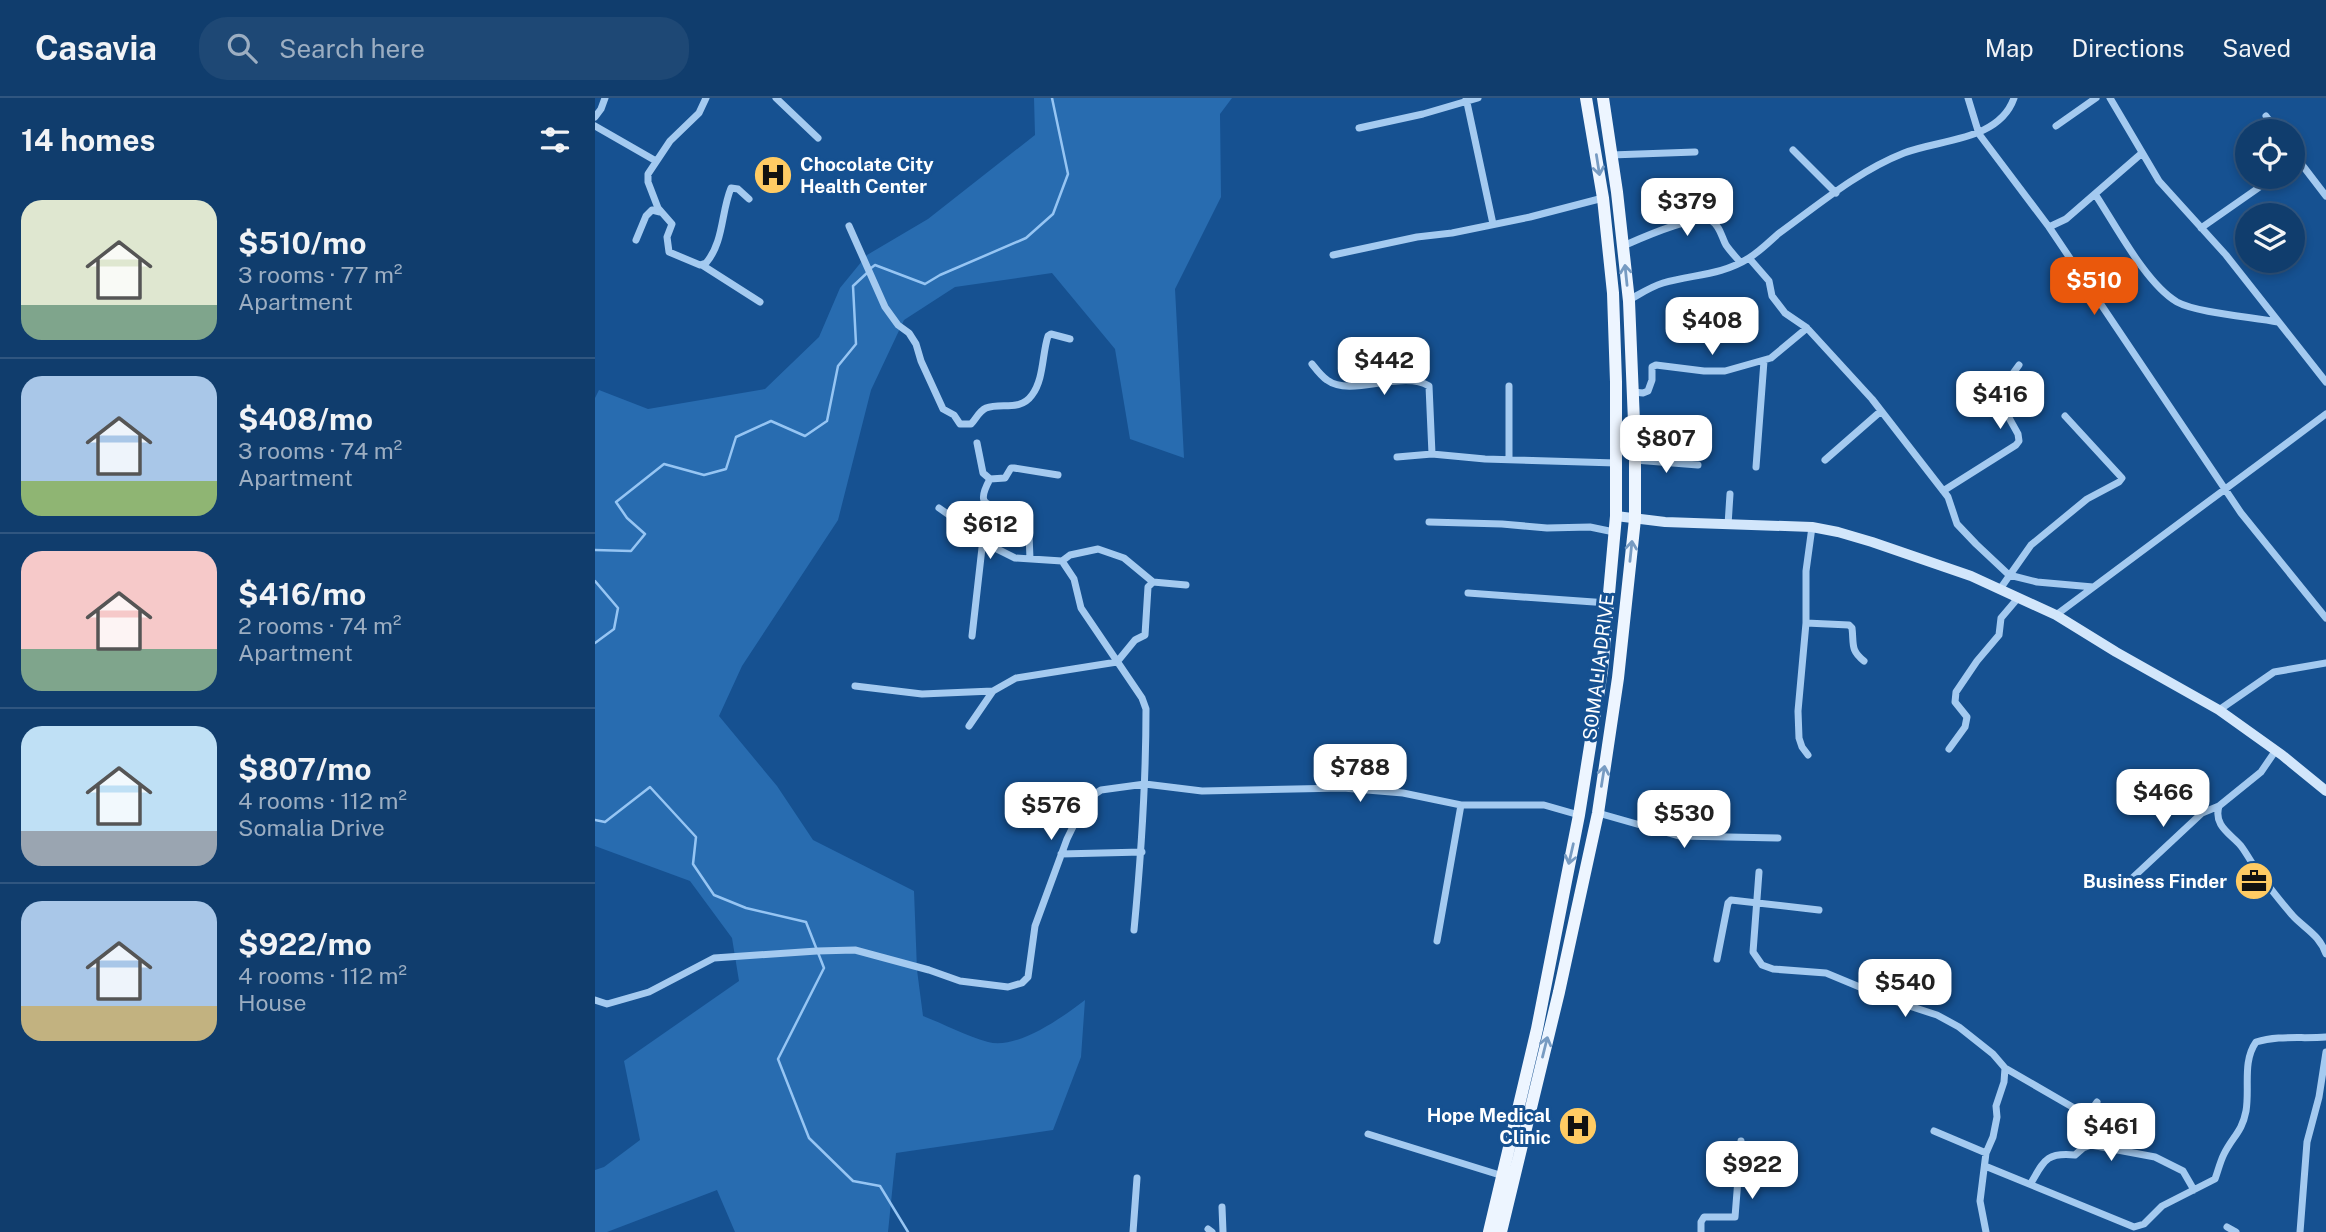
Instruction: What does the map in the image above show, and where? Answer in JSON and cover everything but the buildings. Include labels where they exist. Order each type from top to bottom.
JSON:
[{"type":"main road","name":"SOMALIA DRIVE","points":[[1489,1232],[1537,1029],[1579,815],[1602,671],[1616,516],[1613,293],[1603,198],[1586,98]]},
{"type":"main road","name":"SOMALIA DRIVE","points":[[1501,1232],[1559,992],[1598,813],[1618,678],[1635,519],[1629,301],[1603,98]]},
{"type":"street","points":[[595,102],[604,98]]},
{"type":"street","points":[[595,117],[604,98]]},
{"type":"street","points":[[660,212],[648,182],[648,174],[679,131],[698,113],[706,98]]},
{"type":"street","points":[[776,98],[818,138]]},
{"type":"street","points":[[1359,128],[1478,98]]},
{"type":"street","points":[[1968,98],[1979,134],[2049,227],[2253,529],[2326,618]]},
{"type":"street","points":[[1629,301],[1650,288],[1718,273],[1749,258],[1870,170],[1917,148],[1979,134],[2002,117],[2014,98]]},
{"type":"street","points":[[2056,127],[2096,98]]},
{"type":"street","points":[[2110,98],[2159,181],[2201,228],[2326,382]]},
{"type":"street","points":[[1466,99],[1493,224]]},
{"type":"street","points":[[595,126],[656,160]]},
{"type":"street","points":[[1793,150],[1836,193]]},
{"type":"street","points":[[1611,155],[1695,152]]},
{"type":"street","points":[[2049,227],[2066,219],[2142,153]]},
{"type":"street","points":[[2305,173],[2326,196]]},
{"type":"street","points":[[702,265],[708,261],[717,244],[731,188],[738,189],[749,199]]},
{"type":"street","points":[[2201,228],[2257,189]]},
{"type":"street","points":[[2095,194],[2144,270],[2177,302],[2208,311],[2279,322]]},
{"type":"street","points":[[1333,255],[1417,237],[1452,233],[1603,198]]},
{"type":"street","points":[[636,240],[646,216],[652,210],[660,212],[672,223],[667,237],[669,253],[702,265],[760,302]]},
{"type":"street","points":[[1623,246],[1676,225],[1711,221],[1740,262]]},
{"type":"street","points":[[849,226],[885,307],[916,344],[943,409],[949,411],[963,425],[971,424],[984,409],[999,405],[1017,406],[1031,397],[1038,383],[1048,336],[1051,334],[1070,339]]},
{"type":"street","points":[[1749,258],[1769,281],[1772,296],[1785,313],[1807,328],[1833,354],[1881,411],[1948,497],[1957,524],[1963,531],[2009,575],[2037,582],[2092,587]]},
{"type":"street","points":[[1633,392],[1648,391],[1652,380],[1650,369],[1656,365],[1725,371],[1764,361],[1807,328]]},
{"type":"street","points":[[1756,467],[1764,361]]},
{"type":"street","points":[[1312,364],[1328,381],[1336,384],[1358,386],[1419,381],[1429,386],[1432,454]]},
{"type":"street","points":[[1943,491],[2019,441],[2018,434],[1998,398],[2019,365]]},
{"type":"street","points":[[1509,386],[1509,459]]},
{"type":"street","points":[[1825,460],[1881,411]]},
{"type":"street","points":[[2056,615],[2326,414]]},
{"type":"street","points":[[2000,589],[2031,545],[2087,499],[2122,478],[2065,416]]},
{"type":"street","points":[[977,443],[983,473],[990,479],[1005,478],[1011,468],[1058,475]]},
{"type":"street","points":[[1397,457],[1432,454],[1616,463]]},
{"type":"street","points":[[1635,460],[1697,464]]},
{"type":"street","points":[[990,479],[984,490],[985,500],[990,507],[1009,513],[1029,534],[1030,559]]},
{"type":"street","points":[[1727,525],[1730,494]]},
{"type":"street","points":[[939,508],[1015,558],[1062,561],[1070,555],[1098,549],[1124,558],[1153,582],[1186,585]]},
{"type":"street","points":[[1616,516],[1727,525],[1812,527],[1838,532],[1906,553],[2000,589],[2056,615],[2219,710],[2276,750],[2326,791]]},
{"type":"street","points":[[1429,522],[1547,528],[1590,527],[1614,532]]},
{"type":"street","points":[[1808,755],[1799,738],[1798,720],[1806,623],[1806,571],[1812,527]]},
{"type":"street","points":[[972,636],[983,539]]},
{"type":"street","points":[[1062,561],[1074,579],[1081,608],[1142,698],[1146,709],[1142,852],[1134,930]]},
{"type":"street","points":[[969,726],[993,691],[1016,678],[1117,662],[1135,640],[1145,635],[1148,587],[1153,582]]},
{"type":"street","points":[[1468,593],[1608,603]]},
{"type":"street","points":[[1949,749],[1965,727],[1967,717],[1955,702],[1955,692],[1999,635],[2001,618],[2018,598]]},
{"type":"street","points":[[1806,623],[1849,625],[1852,628],[1855,654],[1864,661]]},
{"type":"street","points":[[2219,710],[2274,672],[2326,663]]},
{"type":"street","points":[[855,686],[922,694],[993,691]]},
{"type":"street","points":[[2127,883],[2202,813],[2219,806],[2261,772],[2276,750]]},
{"type":"street","points":[[595,1000],[607,1004],[649,992],[713,958],[817,951],[855,950],[960,981],[1008,987],[1022,983],[1028,977],[1035,926],[1062,854],[1086,800],[1101,790],[1145,784],[1202,791],[1343,788],[1403,793],[1461,805],[1543,805],[1579,815]]},
{"type":"street","points":[[1437,941],[1461,805]]},
{"type":"street","points":[[2219,806],[2217,814],[2220,825],[2240,845],[2263,880],[2296,919],[2317,936],[2326,954]]},
{"type":"street","points":[[1598,813],[1679,836],[1778,838]]},
{"type":"street","points":[[1062,854],[1142,852]]},
{"type":"street","points":[[1759,872],[1753,952],[1762,965],[1773,969],[1826,973],[1891,1000],[1937,1014],[1959,1027],[1993,1054],[2005,1068],[2081,1112],[2090,1112],[2097,1102]]},
{"type":"street","points":[[1717,959],[1728,903],[1734,900],[1819,910]]},
{"type":"street","points":[[1985,1166],[2134,1227],[2144,1224],[2162,1206],[2215,1179],[2225,1153],[2241,1130],[2246,1109],[2248,1064],[2256,1042],[2326,1037]]},
{"type":"street","points":[[2300,1232],[2307,1142],[2319,1097],[2326,1052]]},
{"type":"street","points":[[1986,1232],[1980,1201],[1986,1153],[1993,1137],[1996,1106],[2004,1082],[2005,1068]]},
{"type":"street","points":[[1934,1131],[1986,1153]]},
{"type":"street","points":[[1369,1134],[1503,1176]]},
{"type":"street","points":[[1701,1232],[1704,1217],[1735,1217],[1741,1141]]},
{"type":"street","points":[[2031,1184],[2045,1159],[2054,1155],[2075,1155],[2091,1144],[2155,1157],[2183,1171],[2195,1190]]},
{"type":"street","points":[[1133,1232],[1137,1178]]},
{"type":"street","points":[[1222,1206],[1223,1232]]},
{"type":"street","points":[[2227,1227],[2236,1232]]},
{"type":"shaded area","points":[[1034,98],[1232,98],[1220,114],[1221,197],[1175,289],[1184,458],[1130,439],[1115,349],[1052,273],[955,287],[904,320],[871,390],[838,520],[742,666],[719,716],[777,786],[813,840],[914,891],[917,970],[923,1016],[988,1042],[1000,1043],[1026,1037],[1085,1000],[1081,1057],[1053,1130],[896,1153],[888,1232],[735,1232],[717,1190],[607,1232],[595,1232],[595,1170],[604,1167],[640,1140],[624,1061],[739,981],[732,938],[690,881],[595,846],[595,398],[599,390],[648,409],[765,389],[819,337],[840,288],[867,255],[928,219],[1035,135]]},
{"type":"waterway","points":[[871,268],[875,265],[925,284],[1026,238],[1053,214],[1068,174],[1052,98]]},
{"type":"waterway","points":[[595,550],[631,551],[645,534],[627,518],[616,502],[664,464],[704,475],[726,469],[736,437],[771,421],[805,436],[827,421],[838,366],[856,344],[853,286],[867,273]]},
{"type":"waterway","points":[[595,581],[618,608],[614,629],[595,643]]},
{"type":"waterway","points":[[595,820],[605,822],[650,787],[696,837],[693,864],[714,895],[746,908],[806,922],[824,968],[778,1059],[809,1138],[853,1181],[880,1186],[908,1232]]},
{"type":"place","name":"Chocolate City Health Center","points":[[773,175]]},
{"type":"place","name":"Business Finder","points":[[2254,881]]},
{"type":"place","name":"Hope Medical Clinic","points":[[1578,1126]]}]
